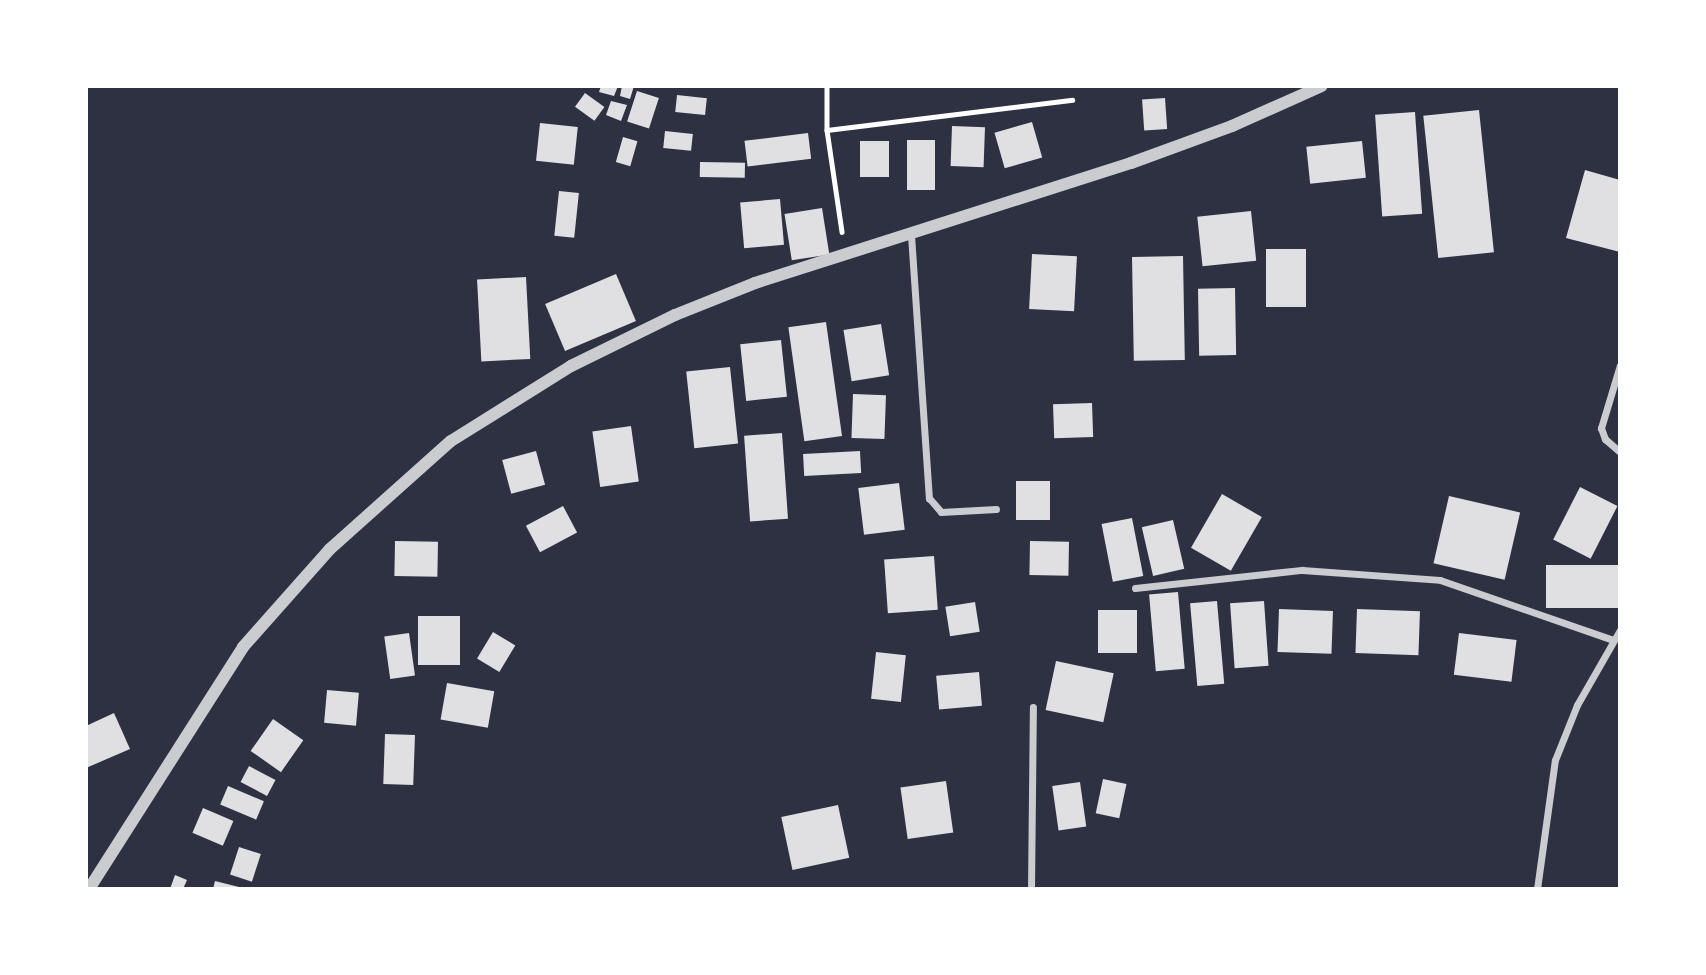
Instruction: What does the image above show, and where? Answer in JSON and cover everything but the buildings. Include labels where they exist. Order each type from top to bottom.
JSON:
[{"type":"street","points":[[89,889],[243,647],[330,549],[451,441],[571,366],[619,341],[755,283],[1131,163],[1232,126],[1322,86]]},
{"type":"street","points":[[911,235],[929,498],[941,512],[996,509]]},
{"type":"street","points":[[1620,365],[1601,428],[1605,439],[1620,453]]},
{"type":"street","points":[[1135,588],[1301,569],[1440,580],[1613,640]]},
{"type":"street","points":[[1537,889],[1555,760],[1577,705],[1620,630]]},
{"type":"street","points":[[1031,889],[1033,707]]},
{"type":"path","points":[[827,86],[827,130],[845,254]]},
{"type":"path","points":[[827,130],[1072,100]]}]
